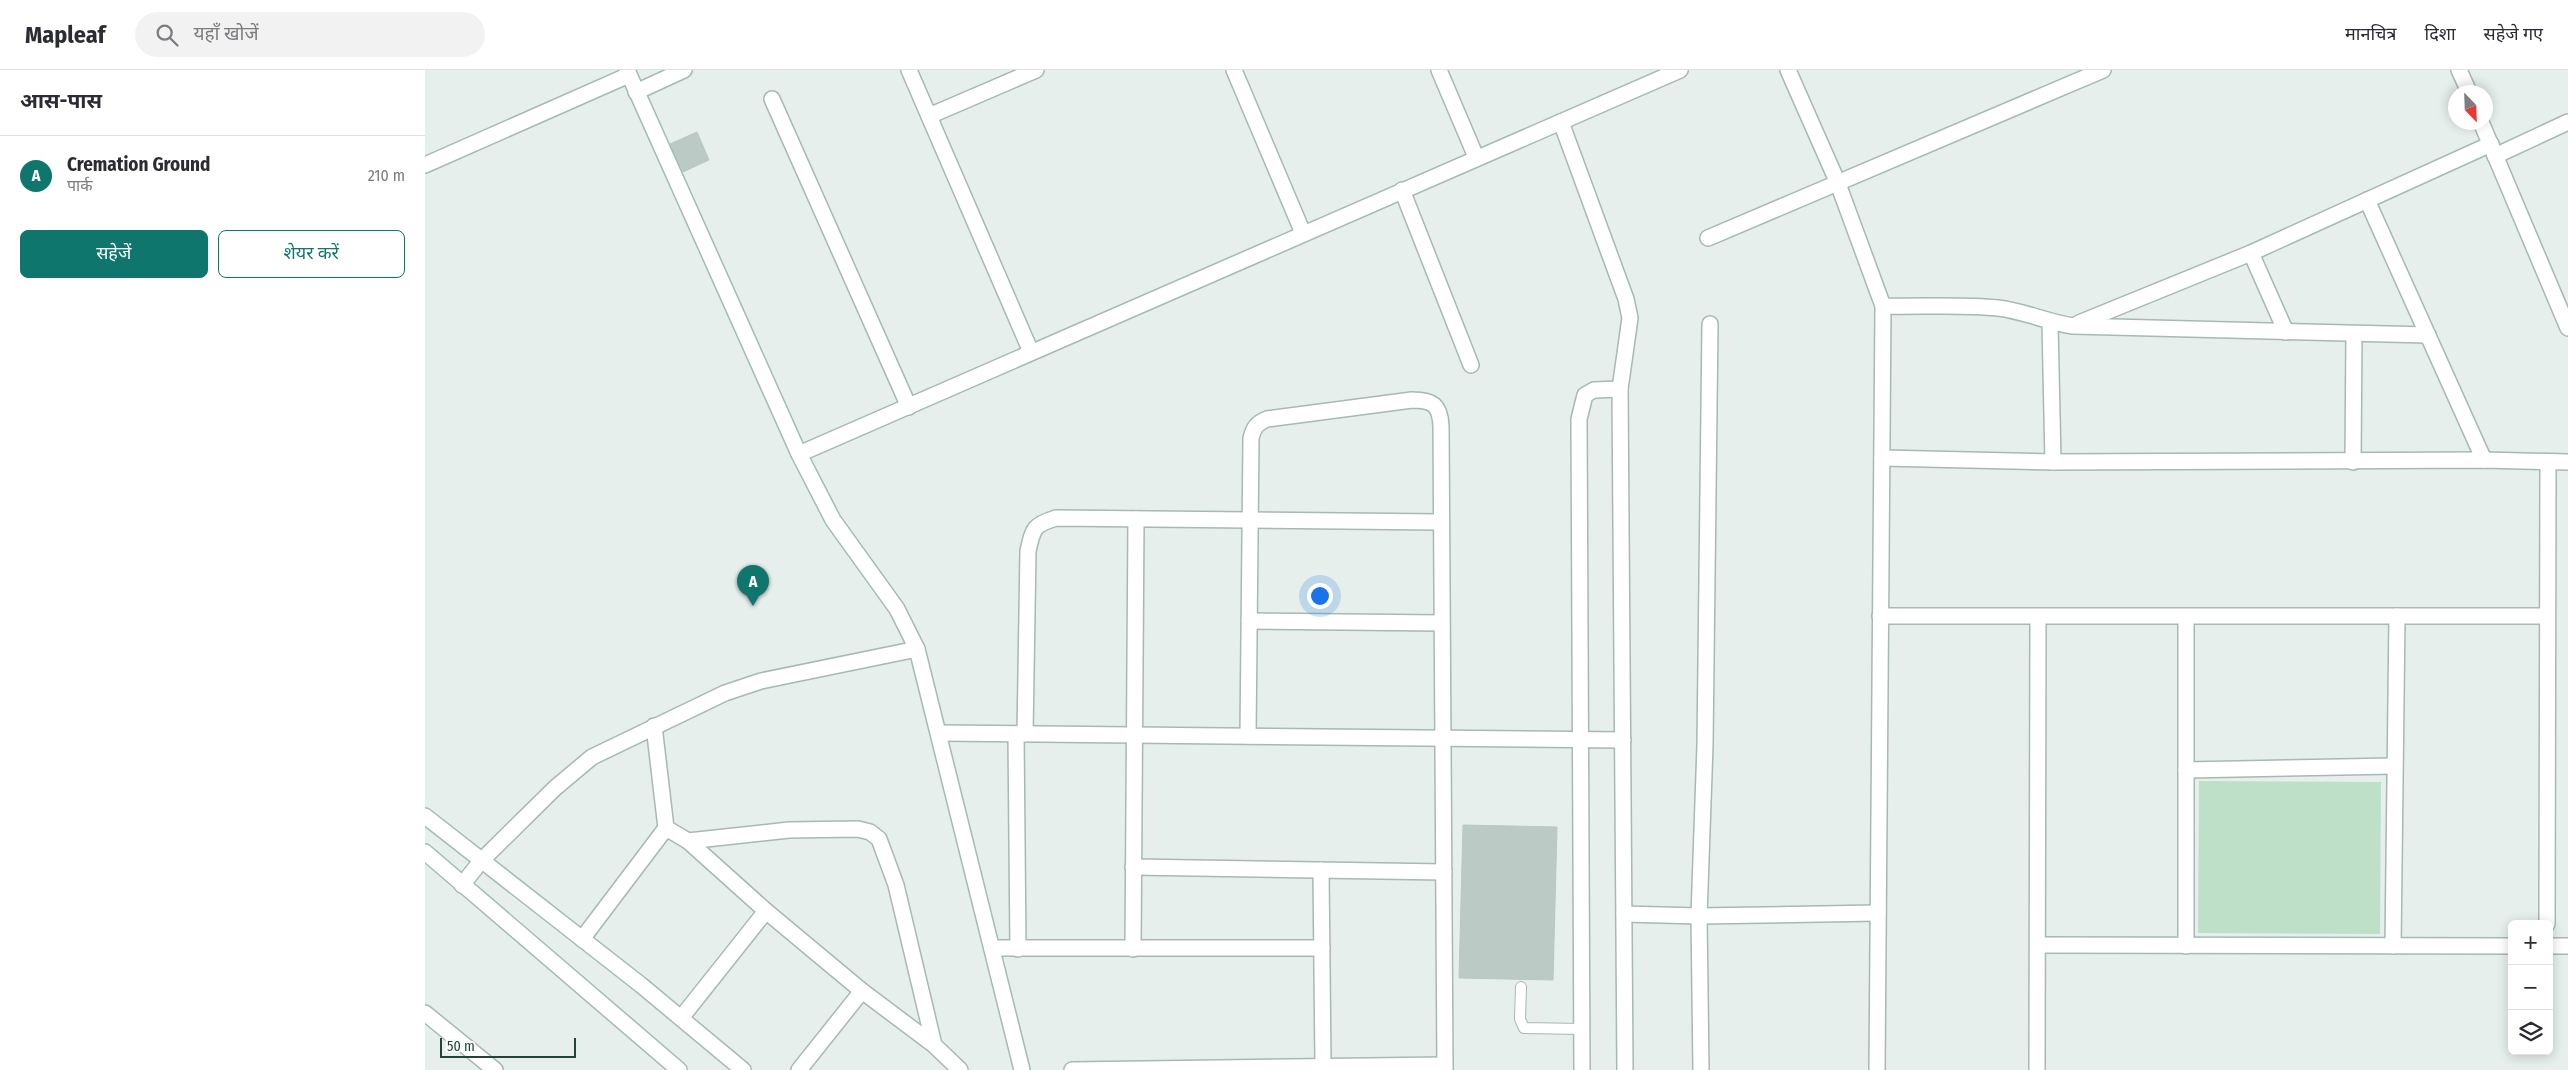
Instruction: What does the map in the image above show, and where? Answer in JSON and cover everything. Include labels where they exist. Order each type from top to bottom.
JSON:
[{"type":"street","points":[[636,92],[684,70]]},
{"type":"street","points":[[909,70],[1031,352]]},
{"type":"street","points":[[929,116],[1036,70]]},
{"type":"street","points":[[1234,70],[1303,233]]},
{"type":"street","points":[[1439,70],[1476,157]]},
{"type":"street","points":[[799,454],[1476,157],[1680,70]]},
{"type":"street","points":[[1789,70],[1837,181],[1883,306],[1877,1070]]},
{"type":"street","points":[[1708,238],[1837,181],[2103,70]]},
{"type":"street","points":[[2459,70],[2466,85]]},
{"type":"street","points":[[425,165],[628,73],[799,454],[833,520],[897,609],[917,649],[1022,1070]]},
{"type":"street","points":[[773,98],[909,407]]},
{"type":"street","points":[[1561,122],[1626,298],[1630,318],[1620,389],[1625,1070]]},
{"type":"street","points":[[2073,326],[2251,253],[2367,200],[2568,122]]},
{"type":"street","points":[[2484,130],[2563,300],[2568,328]]},
{"type":"street","points":[[1402,190],[1471,364]]},
{"type":"street","points":[[2367,200],[2484,460]]},
{"type":"street","points":[[2251,253],[2286,332]]},
{"type":"street","points":[[1883,306],[1997,308],[2026,313],[2050,323],[2073,326],[2428,335]]},
{"type":"street","points":[[2050,323],[2053,462]]},
{"type":"street","points":[[1701,1070],[1699,916],[1705,745],[1710,324]]},
{"type":"street","points":[[2353,462],[2354,334]]},
{"type":"street","points":[[1582,1070],[1579,419],[1585,394],[1594,390],[1620,389]]},
{"type":"street","points":[[1072,1070],[1323,1066],[1445,1067],[1440,415],[1436,406],[1424,400],[1267,419],[1258,422],[1251,438],[1249,736]]},
{"type":"street","points":[[1882,458],[2053,462],[2484,460],[2568,462]]},
{"type":"street","points":[[2547,920],[2548,462]]},
{"type":"street","points":[[1017,950],[1021,734],[1028,551],[1032,532],[1040,523],[1056,518],[1440,522]]},
{"type":"street","points":[[1133,949],[1136,518]]},
{"type":"street","points":[[1880,616],[2038,618],[2547,616]]},
{"type":"street","points":[[2393,946],[2397,616]]},
{"type":"street","points":[[2186,617],[2186,946]]},
{"type":"street","points":[[2037,1070],[2038,618]]},
{"type":"street","points":[[1249,621],[1441,623]]},
{"type":"street","points":[[462,885],[481,860],[555,788],[593,757],[725,693],[761,681],[917,649]]},
{"type":"street","points":[[582,939],[667,828],[655,726]]},
{"type":"street","points":[[939,732],[1623,740]]},
{"type":"street","points":[[2186,770],[2395,766]]},
{"type":"street","points":[[425,816],[681,1018],[743,1070]]},
{"type":"street","points":[[667,828],[688,841],[766,911],[863,991],[934,1044],[959,1070]]},
{"type":"street","points":[[688,841],[789,830],[857,829],[870,832],[879,839],[896,885],[934,1044]]},
{"type":"street","points":[[425,852],[679,1070]]},
{"type":"street","points":[[1133,867],[1444,872]]},
{"type":"street","points":[[1321,870],[1323,1066]]},
{"type":"street","points":[[681,1018],[766,911]]},
{"type":"street","points":[[1624,914],[1699,916],[1878,913]]},
{"type":"street","points":[[2038,945],[2508,946]]},
{"type":"street","points":[[2553,946],[2568,946]]},
{"type":"street","points":[[992,948],[1017,950],[1322,948]]},
{"type":"street","points":[[799,1070],[863,991]]},
{"type":"street","points":[[425,1013],[495,1070]]},
{"type":"lane","points":[[1521,987],[1520,1019],[1524,1028],[1582,1029]]},
{"type":"green space","points":[[2199,781],[2381,782],[2380,934],[2198,933]]},
{"type":"building","points":[[697,132],[709,160],[683,172],[670,144]]},
{"type":"building","points":[[1463,825],[1557,827],[1553,980],[1459,978]]},
{"type":"place","name":"Cremation Ground","points":[[753,606]]}]
